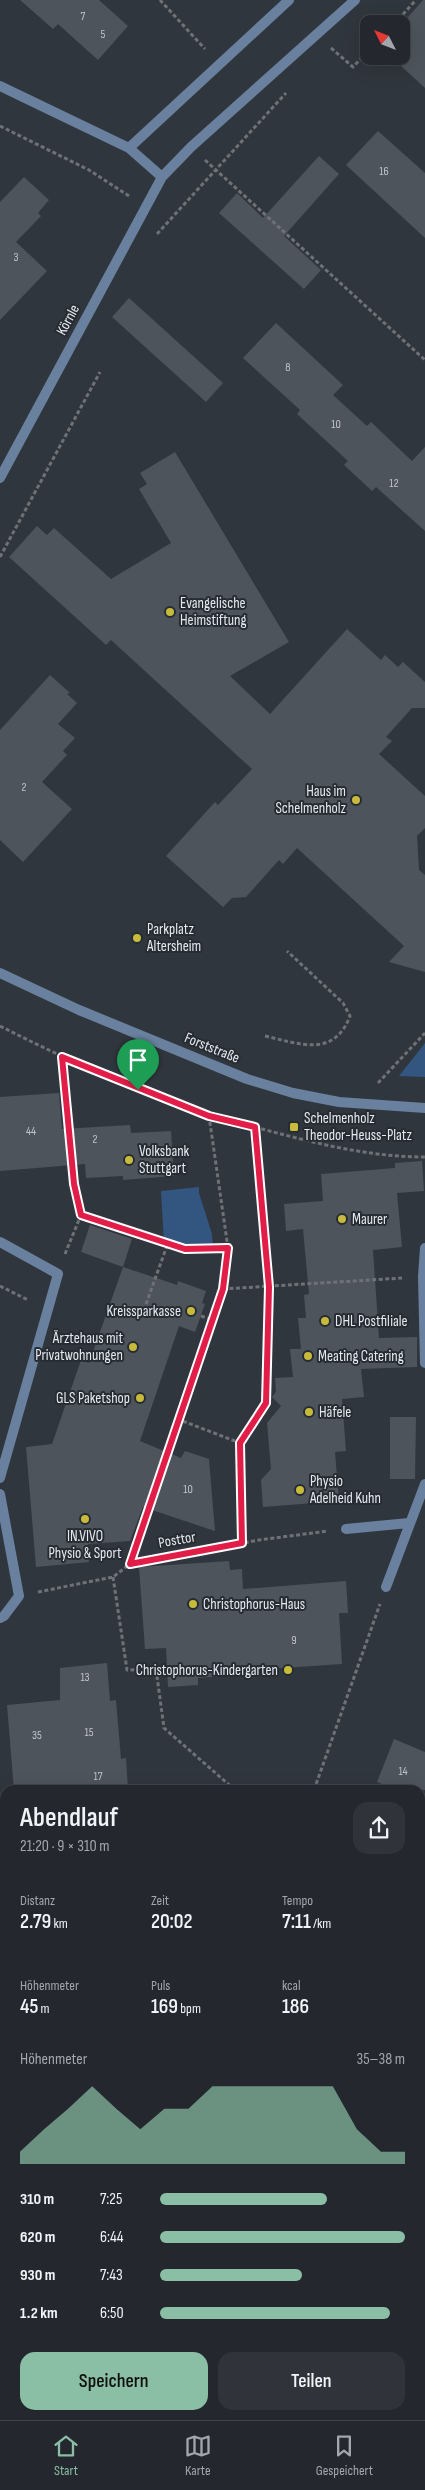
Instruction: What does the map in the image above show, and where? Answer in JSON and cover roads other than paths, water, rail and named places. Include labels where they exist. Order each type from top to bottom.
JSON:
[{"type":"street","points":[[129,148],[289,0]]},
{"type":"street","name":"Körnle","points":[[0,478],[162,177],[191,147],[355,0]]},
{"type":"street","points":[[0,86],[129,148],[162,177]]},
{"type":"street","name":"Forststraße","points":[[0,972],[78,1010],[247,1079],[293,1092],[358,1103],[425,1108]]},
{"type":"street","points":[[0,1242],[58,1274],[0,1478]]},
{"type":"street","points":[[425,1248],[423,1276],[425,1362]]},
{"type":"street","points":[[386,1587],[425,1484]]},
{"type":"street","points":[[0,1494],[19,1596],[4,1616],[0,1618]]},
{"type":"street","points":[[346,1529],[410,1523]]},
{"type":"place","name":"Evangelische Heimstiftung","points":[[170,612]]},
{"type":"place","name":"Haus im Schelmenholz","points":[[356,800]]},
{"type":"place","name":"Parkplatz Altersheim","points":[[137,938]]},
{"type":"place","name":"Schelmenholz Theodor-Heuss-Platz","points":[[294,1127]]},
{"type":"place","name":"Volksbank Stuttgart","points":[[129,1160]]},
{"type":"place","name":"Maurer","points":[[342,1219]]},
{"type":"place","name":"Kreissparkasse","points":[[191,1311]]},
{"type":"place","name":"DHL Postfiliale","points":[[325,1321]]},
{"type":"place","name":"Ärztehaus mit Privatwohnungen","points":[[133,1347]]},
{"type":"place","name":"Meating Catering","points":[[308,1356]]},
{"type":"place","name":"GLS Paketshop","points":[[140,1398]]},
{"type":"place","name":"Häfele","points":[[309,1412]]},
{"type":"place","name":"Physio Adelheid Kuhn","points":[[300,1490]]},
{"type":"place","name":"IN.VIVO Physio & Sport","points":[[85,1519]]},
{"type":"place","name":"Christophorus-Haus","points":[[193,1604]]},
{"type":"place","name":"Christophorus-Kindergarten","points":[[288,1670]]}]
